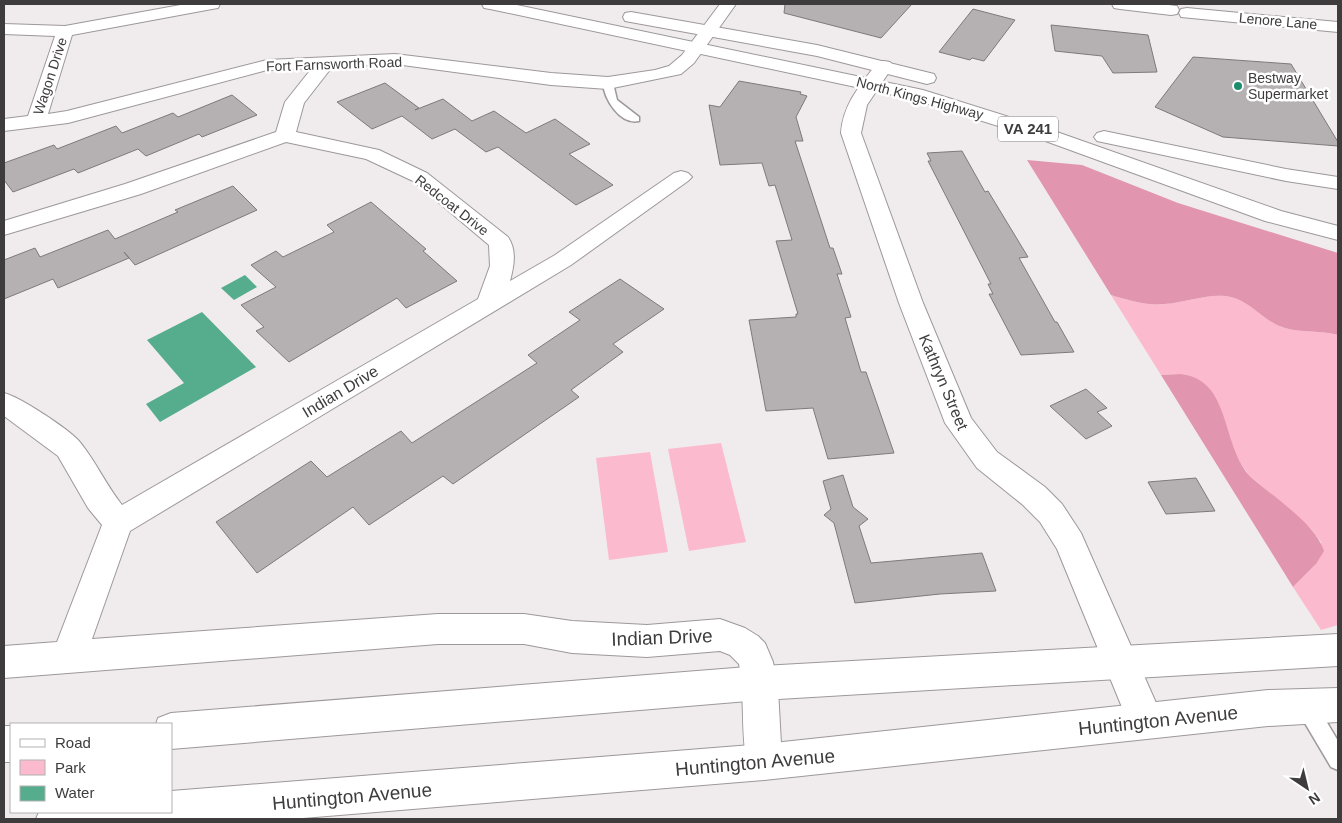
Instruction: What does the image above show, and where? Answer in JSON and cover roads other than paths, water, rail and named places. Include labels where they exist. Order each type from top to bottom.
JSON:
[{"type":"street","name":"Wagon Drive","points":[[4,29],[64,31],[212,4]]},
{"type":"street","name":"North Kings Highway","points":[[490,4],[696,48],[774,62],[878,74],[916,94],[1047,135],[1249,208],[1338,233]]},
{"type":"street","name":"Fort Farnsworth Road","points":[[4,125],[68,117],[267,65],[325,64],[395,59],[551,79],[608,83],[657,75],[675,70],[688,60],[728,4]]},
{"type":"street","name":"Lenore Lane","points":[[1120,4],[1338,27]]},
{"type":"street","name":"North Kings Highway","points":[[595,9],[709,29],[878,74],[1104,137],[1155,160],[1228,185],[1338,214]]},
{"type":"street","name":"Wagon Drive","points":[[36,121],[64,31]]},
{"type":"street","points":[[4,228],[133,189],[285,136],[295,102],[325,64]]},
{"type":"street","name":"Kathryn Street","points":[[878,74],[858,100],[851,120],[851,133],[911,303],[959,423],[987,460],[1034,496],[1051,513],[1070,542],[1146,721]]},
{"type":"street","name":"Redcoat Drive","points":[[285,136],[372,154],[420,177],[500,242],[504,256],[502,270],[489,302]]},
{"type":"street","name":"VA 241","points":[[1104,137],[1286,175],[1338,183]]},
{"type":"street","name":"Indian Drive","points":[[118,522],[563,260],[681,177]]},
{"type":"street","points":[[4,403],[20,412],[68,448],[98,499],[118,522],[68,658]]},
{"type":"street","name":"Indian Drive","points":[[4,662],[438,629],[524,629],[572,637],[647,641],[720,635],[732,637],[753,654],[760,683],[764,762]]},
{"type":"street","points":[[1304,653],[1338,642]]},
{"type":"street","points":[[172,731],[760,683],[1338,650]]},
{"type":"street","name":"Huntington Avenue","points":[[172,810],[343,808],[1268,708],[1322,706]]},
{"type":"street","points":[[55,819],[139,813]]},
{"type":"lane","points":[[608,83],[608,95],[611,103],[635,119]]},
{"type":"lane","points":[[1322,706],[1338,760]]},
{"type":"water","points":[[245,275],[257,287],[234,300],[221,288]]},
{"type":"water","points":[[202,312],[256,367],[160,422],[146,404],[184,383],[147,340]]},
{"type":"place","name":"Bestway Supermarket","points":[[1238,86]]}]
